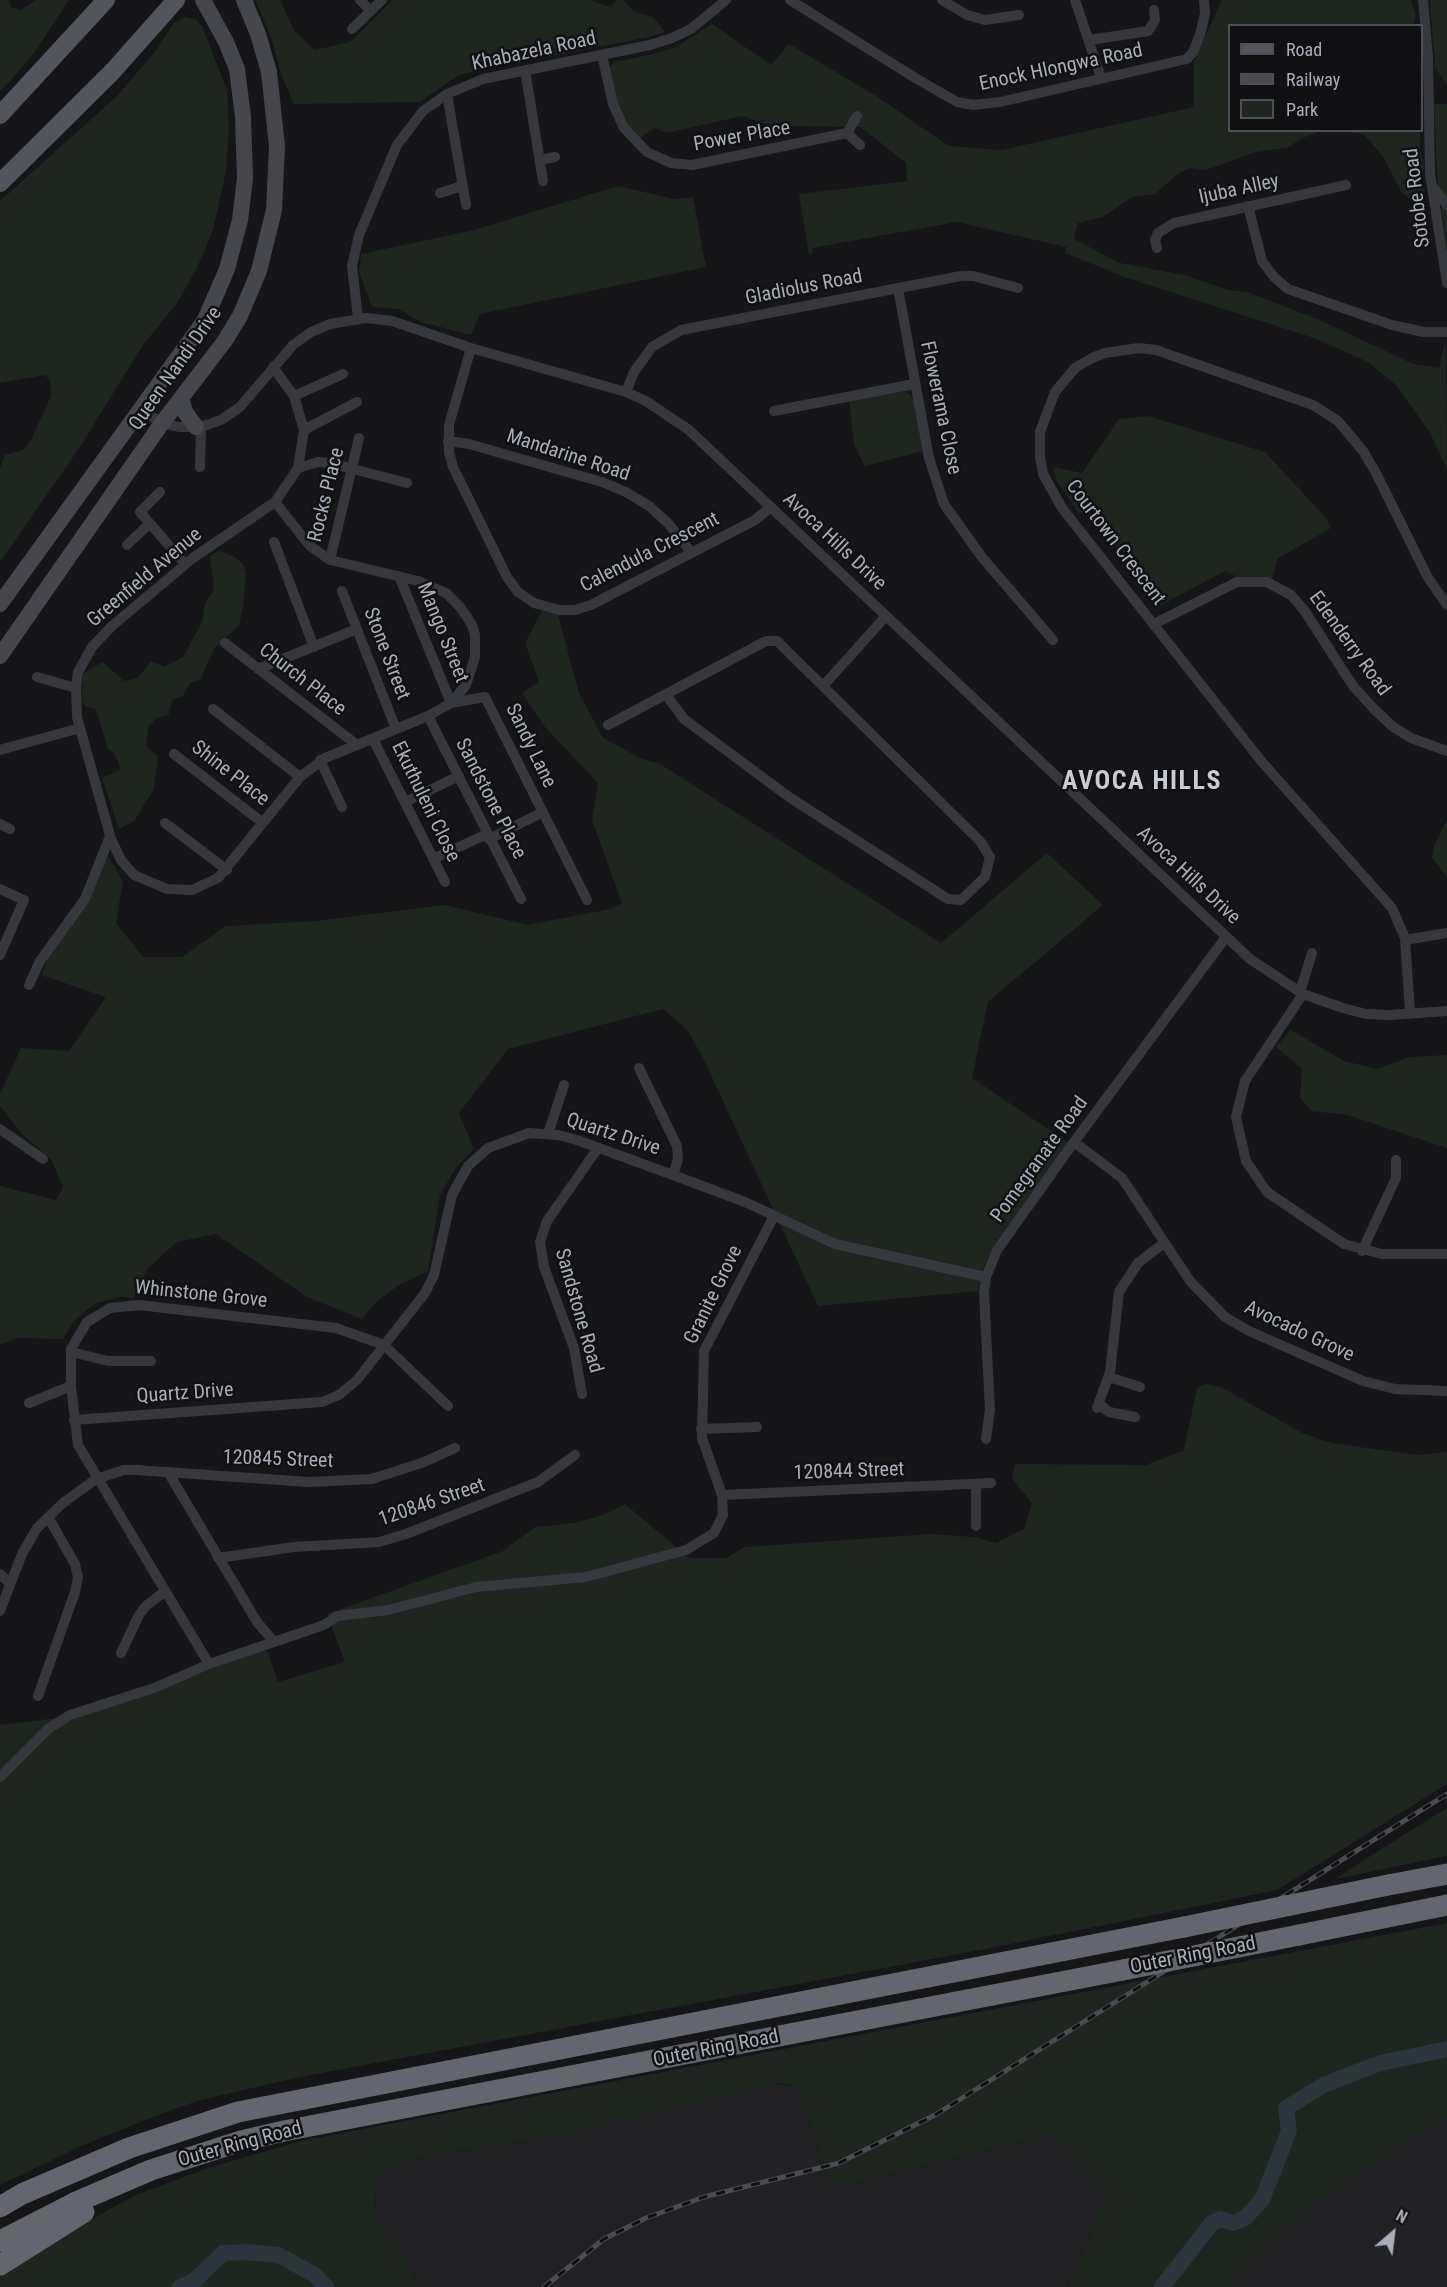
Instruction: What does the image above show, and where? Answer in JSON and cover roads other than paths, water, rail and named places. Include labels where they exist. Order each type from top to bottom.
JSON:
[{"type":"highway","name":"Outer Ring Road","points":[[0,2205],[166,2134],[249,2110],[1447,1874]]},
{"type":"highway","name":"Outer Ring Road","points":[[0,2241],[74,2203],[180,2160],[284,2131],[1123,1970],[1447,1905]]},
{"type":"highway","points":[[0,2265],[66,2223],[180,2160]]},
{"type":"main road","points":[[0,115],[106,0]]},
{"type":"main road","points":[[0,183],[112,72],[176,0]]},
{"type":"main road","name":"Queen Nandi Drive","points":[[0,604],[205,320],[228,269],[240,220],[245,178],[241,91],[237,69],[226,42],[203,0]]},
{"type":"main road","name":"Queen Nandi Drive","points":[[0,656],[162,423],[240,316],[259,271],[274,210],[277,146],[272,93],[258,34],[244,0]]},
{"type":"main road","points":[[182,398],[185,412],[199,427]]},
{"type":"street","points":[[360,0],[371,11]]},
{"type":"street","points":[[352,29],[382,0]]},
{"type":"street","name":"Khabazela Road","points":[[358,318],[353,282],[354,251],[385,170],[407,129],[423,111],[447,94],[483,79],[650,45],[682,33],[709,16],[726,0]]},
{"type":"street","name":"Enock Hlongwa Road","points":[[790,0],[917,80],[951,99],[968,104],[1000,102],[1187,59],[1200,35],[1205,13],[1204,0]]},
{"type":"street","points":[[942,0],[967,15],[985,20],[1019,15]]},
{"type":"street","points":[[1074,0],[1090,40],[1101,78]]},
{"type":"street","name":"Sotobe Road","points":[[1423,0],[1428,57],[1432,186],[1447,283]]},
{"type":"street","points":[[1090,40],[1148,31],[1155,20],[1154,10]]},
{"type":"street","name":"Power Place","points":[[602,55],[613,104],[624,128],[647,152],[671,163],[692,165],[847,133]]},
{"type":"street","points":[[525,70],[543,181]]},
{"type":"street","points":[[447,94],[466,205]]},
{"type":"street","points":[[857,116],[847,133],[860,145]]},
{"type":"street","points":[[540,160],[555,157]]},
{"type":"street","name":"Ijuba Alley","points":[[1156,248],[1156,236],[1164,227],[1346,185]]},
{"type":"street","points":[[440,193],[462,186]]},
{"type":"street","points":[[1432,186],[1447,205]]},
{"type":"street","points":[[1248,206],[1262,261],[1274,278],[1288,288],[1392,325],[1424,332],[1447,332]]},
{"type":"street","name":"Gladiolus Road","points":[[626,392],[634,372],[652,347],[681,330],[967,275],[1018,288]]},
{"type":"street","name":"Flowerama Close","points":[[898,288],[929,458],[944,504],[981,556],[1053,640]]},
{"type":"street","name":"Avoca Hills Drive","points":[[199,427],[221,420],[240,407],[293,345],[311,332],[330,324],[358,318],[392,321],[471,348],[626,392],[646,401],[681,424],[771,507],[1250,959],[1301,993],[1366,1014],[1447,1011]]},
{"type":"street","name":"Calendula Crescent","points":[[471,348],[449,425],[448,441],[453,467],[507,577],[518,592],[534,603],[559,610],[584,608],[755,520],[771,507]]},
{"type":"street","name":"Courtown Crescent","points":[[1410,1013],[1405,940],[1400,924],[1382,896],[1262,762],[1062,508],[1043,474],[1040,457],[1043,421],[1055,392],[1075,368],[1105,353],[1139,348],[1156,350],[1297,397],[1338,421],[1357,442],[1377,473],[1427,576],[1447,605]]},
{"type":"street","name":"Greenfield Avenue","points":[[273,367],[294,396],[304,430],[298,468],[275,502],[185,564],[99,639],[84,660],[75,688],[76,717],[110,836],[121,860],[134,875],[167,889],[179,891],[203,886],[227,870],[300,777],[320,760],[428,716],[451,704],[466,685],[473,669],[476,646],[472,625],[461,608],[446,593],[428,584],[330,560],[310,546],[275,502]]},
{"type":"street","points":[[294,396],[343,374]]},
{"type":"street","points":[[774,411],[914,384]]},
{"type":"street","points":[[304,430],[357,402]]},
{"type":"street","points":[[139,409],[162,423],[199,427],[200,468]]},
{"type":"street","name":"Rocks Place","points":[[330,560],[359,438]]},
{"type":"street","name":"Mandarine Road","points":[[448,441],[469,444],[579,475],[626,492],[649,506],[668,524],[691,552]]},
{"type":"street","points":[[298,468],[324,462],[406,483]]},
{"type":"street","points":[[160,492],[140,511],[185,564]]},
{"type":"street","points":[[127,545],[149,524]]},
{"type":"street","points":[[274,542],[314,647]]},
{"type":"street","name":"Mango Street","points":[[399,576],[451,704]]},
{"type":"street","name":"Edenderry Road","points":[[1154,624],[1237,582],[1267,582],[1291,595],[1304,610],[1353,686],[1372,708],[1392,726],[1411,738],[1447,751]]},
{"type":"street","name":"Stone Street","points":[[342,591],[396,729]]},
{"type":"street","points":[[824,685],[886,616]]},
{"type":"street","points":[[258,669],[357,629]]},
{"type":"street","points":[[608,725],[667,696],[770,639],[782,644],[824,685],[988,852],[990,862],[985,877],[965,898],[948,899],[789,797],[692,726],[675,709],[667,696]]},
{"type":"street","name":"Church Place","points":[[225,643],[357,745]]},
{"type":"street","points":[[37,677],[75,688]]},
{"type":"street","name":"Sandy Lane","points":[[451,704],[485,697],[587,900]]},
{"type":"street","points":[[213,709],[300,777]]},
{"type":"street","name":"Sandstone Place","points":[[428,716],[520,899]]},
{"type":"street","points":[[0,750],[80,728]]},
{"type":"street","name":"Ekuthuleni Close","points":[[373,739],[445,882]]},
{"type":"street","name":"Shine Place","points":[[174,754],[263,823]]},
{"type":"street","points":[[320,760],[342,807]]},
{"type":"street","points":[[405,802],[459,776]]},
{"type":"street","name":"Sandy Lane","points":[[433,859],[543,812]]},
{"type":"street","points":[[165,823],[227,870]]},
{"type":"street","points":[[29,986],[40,961],[85,899],[110,836]]},
{"type":"street","points":[[0,889],[24,900],[0,955]]},
{"type":"street","points":[[1405,940],[1447,933]]},
{"type":"street","name":"Pomegranate Road","points":[[986,1439],[990,1410],[984,1292],[986,1277],[1008,1233],[1226,937]]},
{"type":"street","points":[[1312,953],[1301,993],[1245,1082],[1237,1107],[1240,1142],[1246,1161],[1267,1192],[1334,1238],[1362,1251],[1393,1255],[1447,1254]]},
{"type":"street","points":[[639,1068],[677,1146],[678,1159],[673,1174]]},
{"type":"street","points":[[548,1134],[564,1085]]},
{"type":"street","points":[[0,1129],[43,1159]]},
{"type":"street","name":"Quartz Drive","points":[[74,1420],[321,1402],[339,1395],[353,1385],[425,1293],[430,1283],[452,1195],[468,1166],[488,1148],[529,1133],[548,1134],[598,1148],[673,1174],[835,1244],[986,1277]]},
{"type":"street","name":"Avocado Grove","points":[[1074,1142],[1122,1178],[1190,1281],[1214,1308],[1249,1331],[1363,1381],[1395,1389],[1447,1391]]},
{"type":"street","name":"Sandstone Road","points":[[582,1394],[574,1348],[544,1267],[540,1242],[547,1221],[598,1148]]},
{"type":"street","points":[[1362,1251],[1396,1178],[1396,1160]]},
{"type":"street","name":"Granite Grove","points":[[274,1642],[324,1625],[337,1616],[388,1610],[476,1587],[586,1576],[686,1550],[714,1533],[723,1515],[722,1495],[705,1450],[701,1429],[704,1351],[774,1216]]},
{"type":"street","points":[[1135,1417],[1109,1412],[1098,1406],[1109,1377],[1119,1292],[1138,1263],[1164,1243]]},
{"type":"street","name":"Whinstone Grove","points":[[208,1664],[96,1479],[78,1445],[71,1386],[71,1352],[76,1337],[93,1316],[110,1308],[128,1305],[336,1328],[384,1345]]},
{"type":"street","points":[[384,1345],[448,1406]]},
{"type":"street","points":[[71,1352],[108,1361],[151,1361]]},
{"type":"street","points":[[1109,1377],[1140,1387]]},
{"type":"street","points":[[28,1403],[71,1386]]},
{"type":"street","points":[[701,1429],[757,1426]]},
{"type":"street","name":"120845 Street","points":[[96,1479],[124,1470],[309,1482],[372,1479],[405,1469],[455,1448]]},
{"type":"street","name":"120846 Street","points":[[218,1558],[294,1547],[380,1542],[529,1487],[575,1455]]},
{"type":"street","points":[[0,1778],[48,1730],[70,1715],[154,1688],[208,1664],[274,1642],[257,1622],[168,1472]]},
{"type":"street","points":[[0,1611],[28,1543],[48,1517],[96,1479]]},
{"type":"street","name":"120844 Street","points":[[722,1495],[991,1483]]},
{"type":"street","points":[[976,1485],[976,1526]]},
{"type":"street","points":[[38,1696],[75,1592],[78,1577],[75,1564],[48,1517]]},
{"type":"street","points":[[0,1574],[10,1584]]},
{"type":"street","points":[[121,1653],[139,1615],[146,1606],[165,1591]]},
{"type":"waterway","points":[[1162,2287],[1212,2223],[1221,2219],[1233,2223],[1245,2218],[1262,2200],[1289,2131],[1286,2108],[1324,2085],[1380,2063],[1447,2049]]},
{"type":"waterway","points":[[180,2287],[194,2281],[223,2253],[247,2252],[278,2255],[315,2275],[326,2287]]},
{"type":"railway","points":[[544,2287],[604,2239],[646,2218],[704,2197],[839,2163],[935,2115],[1447,1794]]},
{"type":"district","name":"AVOCA HILLS","points":[[1142,782]]}]
